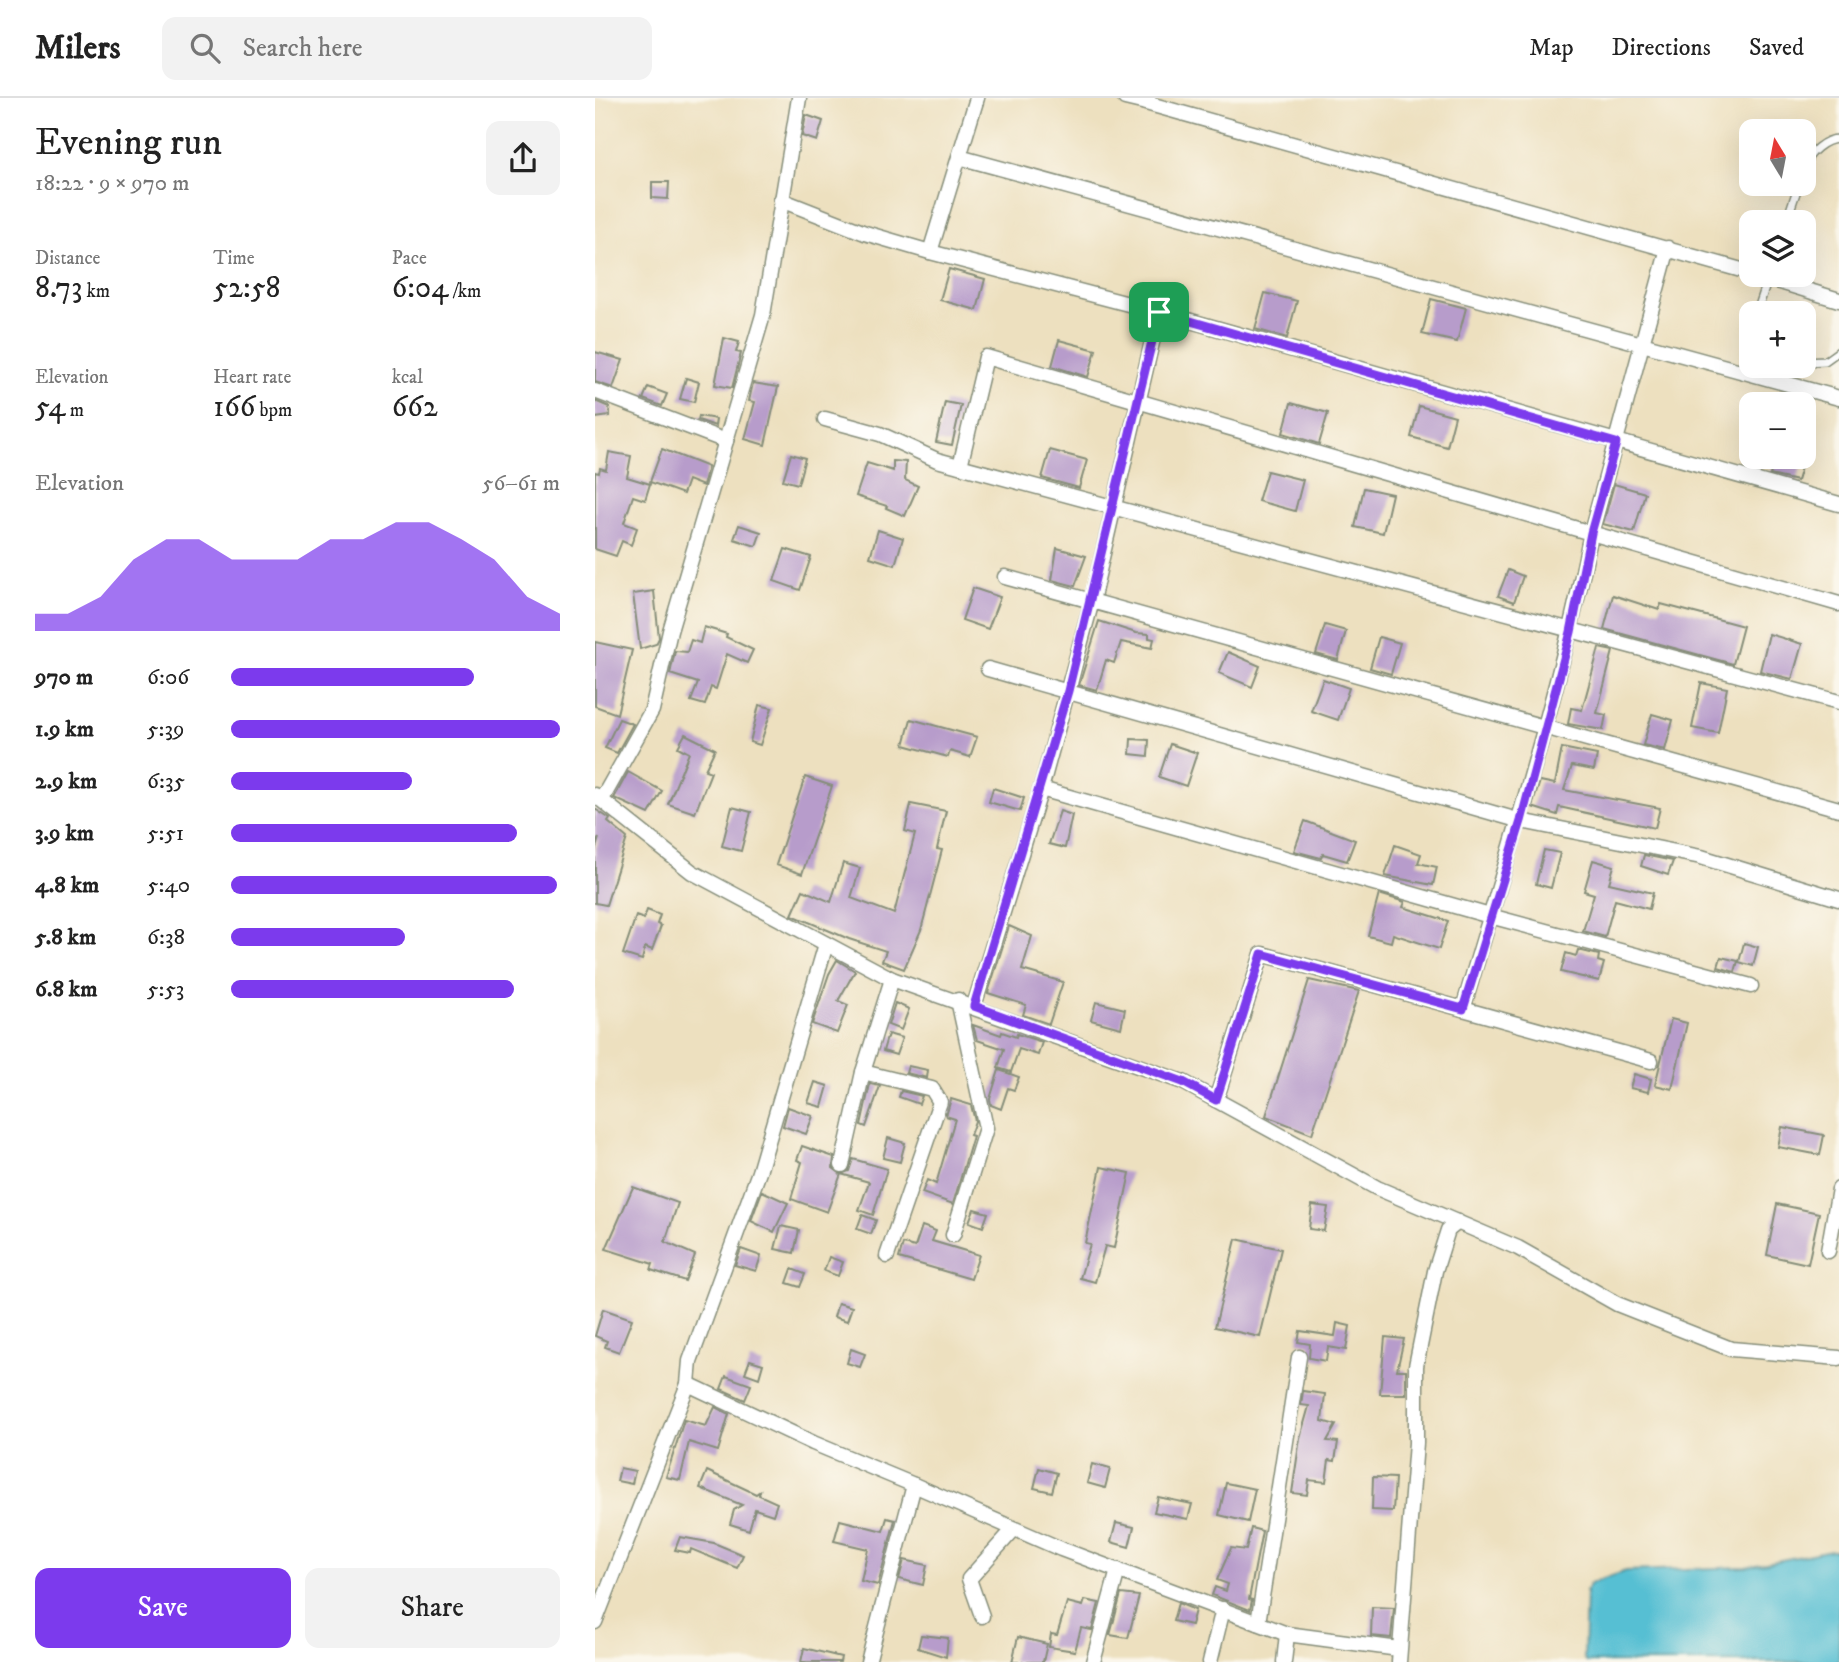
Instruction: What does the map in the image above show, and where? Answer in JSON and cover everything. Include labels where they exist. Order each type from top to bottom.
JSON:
[{"type":"street","points":[[799,98],[763,315],[670,631],[652,710],[599,797],[692,872],[892,979],[958,1000],[1183,1082],[1377,1188],[1518,1248],[1617,1304],[1731,1349],[1839,1358]]},
{"type":"street","points":[[930,252],[977,98]]},
{"type":"street","points":[[1125,98],[1147,101],[1739,269]]},
{"type":"street","points":[[959,157],[1643,342],[1839,398]]},
{"type":"street","points":[[781,200],[865,233],[930,252],[1159,312],[1839,504]]},
{"type":"street","points":[[1463,1009],[1521,821],[1571,632],[1591,533],[1668,248]]},
{"type":"street","points":[[1796,287],[1839,300]]},
{"type":"street","points":[[974,1006],[1041,789],[1092,601],[1136,401],[1159,312]]},
{"type":"street","points":[[960,466],[986,357],[1839,604]]},
{"type":"street","points":[[595,391],[726,441]]},
{"type":"street","points":[[825,419],[880,434],[937,460],[1839,702]]},
{"type":"street","points":[[1005,577],[1839,809]]},
{"type":"street","points":[[988,669],[1521,821],[1701,857],[1839,900]]},
{"type":"street","points":[[1041,789],[1490,916],[1751,986]]},
{"type":"street","points":[[595,1622],[688,1384],[689,1361],[758,1172],[826,944]]},
{"type":"street","points":[[1216,1100],[1262,954],[1651,1061]]},
{"type":"street","points":[[842,1166],[863,1072],[892,979]]},
{"type":"street","points":[[953,1236],[986,1128],[958,1000]]},
{"type":"street","points":[[863,1072],[932,1089],[940,1102],[887,1256]]},
{"type":"street","points":[[1828,1251],[1839,1189]]},
{"type":"street","points":[[688,1384],[813,1443],[1118,1570],[1287,1634],[1399,1656],[1416,1443],[1416,1366],[1435,1271],[1448,1230],[1458,1222]]},
{"type":"street","points":[[1258,1623],[1299,1357]]},
{"type":"street","points":[[868,1662],[914,1485]]},
{"type":"street","points":[[982,1616],[969,1580],[1014,1528]]},
{"type":"street","points":[[1093,1662],[1118,1570]]},
{"type":"street","points":[[1210,1662],[1223,1609]]},
{"type":"street","points":[[1284,1662],[1287,1634]]},
{"type":"lane","points":[[1817,149],[1831,139],[1839,139]]},
{"type":"lane","points":[[1816,361],[1825,361],[1839,351]]},
{"type":"water","points":[[1839,1550],[1839,1662],[1586,1662],[1584,1659],[1586,1592],[1589,1584],[1626,1571],[1746,1567]]},
{"type":"building","points":[[806,115],[823,121],[817,141],[802,136]]},
{"type":"building","points":[[652,182],[669,182],[668,199],[652,198]]},
{"type":"building","points":[[949,269],[985,279],[977,310],[940,300]]},
{"type":"building","points":[[1265,293],[1297,301],[1287,338],[1255,329]]},
{"type":"building","points":[[1431,299],[1466,308],[1457,342],[1422,334]]},
{"type":"building","points":[[724,338],[739,342],[736,352],[741,353],[732,388],[715,385]]},
{"type":"building","points":[[1059,340],[1096,350],[1088,377],[1052,366]]},
{"type":"building","points":[[595,352],[623,360],[613,388],[595,382]]},
{"type":"building","points":[[686,378],[699,382],[694,402],[680,399]]},
{"type":"building","points":[[753,383],[778,387],[765,445],[745,439],[755,402],[749,401]]},
{"type":"building","points":[[648,387],[667,394],[662,406],[643,399]]},
{"type":"building","points":[[595,401],[609,407],[610,416],[595,418]]},
{"type":"building","points":[[945,402],[961,405],[952,445],[936,442]]},
{"type":"building","points":[[1291,403],[1328,413],[1319,444],[1283,433]]},
{"type":"building","points":[[1419,406],[1455,416],[1447,447],[1411,437]]},
{"type":"building","points":[[699,416],[716,419],[715,426],[698,420]]},
{"type":"building","points":[[662,449],[708,467],[703,486],[688,480],[683,494],[650,482]]},
{"type":"building","points":[[1050,450],[1087,460],[1079,488],[1042,478]]},
{"type":"building","points":[[609,452],[631,456],[627,477],[650,484],[645,500],[633,496],[624,523],[637,528],[631,545],[622,541],[616,556],[595,549],[595,472],[599,473],[600,468],[606,470]]},
{"type":"building","points":[[791,454],[805,458],[798,484],[783,480]]},
{"type":"building","points":[[893,461],[906,462],[905,480],[918,486],[905,516],[886,508],[887,506],[856,496],[867,463],[893,471]]},
{"type":"building","points":[[1772,469],[1800,469],[1797,481],[1770,475]]},
{"type":"building","points":[[1267,471],[1303,480],[1295,511],[1258,501]]},
{"type":"building","points":[[1614,484],[1645,493],[1634,532],[1603,524]]},
{"type":"building","points":[[1364,488],[1392,494],[1383,533],[1355,527]]},
{"type":"building","points":[[739,525],[761,532],[756,546],[734,539]]},
{"type":"building","points":[[878,530],[903,538],[895,565],[870,557]]},
{"type":"building","points":[[1057,548],[1086,556],[1075,586],[1052,580]]},
{"type":"building","points":[[785,549],[811,557],[800,590],[774,581]]},
{"type":"building","points":[[1508,570],[1523,576],[1514,602],[1498,596]]},
{"type":"building","points":[[973,588],[1000,597],[988,629],[962,620]]},
{"type":"building","points":[[654,591],[659,638],[656,644],[640,649],[633,594]]},
{"type":"building","points":[[1613,595],[1659,610],[1661,604],[1743,626],[1733,664],[1604,629]]},
{"type":"building","points":[[1099,621],[1136,633],[1149,634],[1149,638],[1154,639],[1152,648],[1121,642],[1114,663],[1106,660],[1097,690],[1079,685]]},
{"type":"building","points":[[1325,625],[1346,631],[1338,660],[1316,654]]},
{"type":"building","points":[[704,627],[727,634],[726,637],[753,650],[747,663],[727,654],[716,689],[711,687],[705,705],[691,701],[698,683],[670,674],[675,651],[687,652],[691,640],[700,643]]},
{"type":"building","points":[[1769,634],[1802,644],[1792,679],[1760,671]]},
{"type":"building","points":[[1379,637],[1400,643],[1391,674],[1370,668]]},
{"type":"building","points":[[595,642],[632,650],[617,714],[595,706]]},
{"type":"building","points":[[1599,648],[1613,651],[1597,713],[1606,715],[1603,730],[1568,724],[1571,708],[1582,710]]},
{"type":"building","points":[[1228,652],[1260,666],[1252,687],[1219,673]]},
{"type":"building","points":[[1323,679],[1349,688],[1338,720],[1311,711]]},
{"type":"building","points":[[1701,683],[1727,688],[1718,733],[1692,728]]},
{"type":"building","points":[[759,705],[772,708],[760,745],[750,742]]},
{"type":"building","points":[[1652,714],[1673,720],[1665,750],[1643,745]]},
{"type":"building","points":[[619,719],[633,724],[617,753],[605,748]]},
{"type":"building","points":[[911,719],[977,737],[970,757],[950,751],[948,757],[904,745]]},
{"type":"building","points":[[685,734],[715,749],[705,770],[711,772],[695,813],[668,804],[689,753],[678,747]]},
{"type":"building","points":[[1131,739],[1149,740],[1148,756],[1130,754]]},
{"type":"building","points":[[1170,744],[1197,753],[1186,786],[1159,777]]},
{"type":"building","points":[[1562,748],[1597,755],[1594,770],[1572,766],[1564,790],[1660,808],[1655,828],[1559,807],[1557,815],[1532,807],[1540,781],[1555,784]]},
{"type":"building","points":[[628,772],[662,791],[649,814],[614,798]]},
{"type":"building","points":[[805,777],[832,786],[802,874],[776,865]]},
{"type":"building","points":[[993,788],[1024,798],[1020,811],[989,802]]},
{"type":"building","points":[[911,804],[946,811],[937,849],[942,850],[921,930],[904,969],[882,961],[886,951],[792,915],[803,890],[831,902],[843,863],[860,868],[851,898],[894,914],[915,834],[905,831]]},
{"type":"building","points":[[732,807],[751,812],[741,851],[722,846]]},
{"type":"building","points":[[595,809],[610,819],[608,822],[627,838],[606,905],[595,903],[595,851],[599,838],[595,843]]},
{"type":"building","points":[[1060,811],[1072,815],[1065,848],[1049,844]]},
{"type":"building","points":[[1305,821],[1355,840],[1347,861],[1323,854],[1321,858],[1294,851]]},
{"type":"building","points":[[1395,845],[1421,854],[1418,863],[1437,867],[1433,885],[1385,876]]},
{"type":"building","points":[[1544,850],[1560,853],[1551,888],[1536,884]]},
{"type":"building","points":[[1644,855],[1673,861],[1668,875],[1641,866]]},
{"type":"building","points":[[1593,860],[1614,866],[1609,883],[1653,893],[1649,909],[1615,900],[1605,937],[1583,931],[1594,894],[1584,891]]},
{"type":"building","points":[[1379,894],[1405,902],[1403,907],[1448,921],[1439,949],[1393,934],[1391,942],[1368,936]]},
{"type":"building","points":[[647,910],[660,915],[657,924],[661,926],[652,950],[645,947],[642,960],[623,954],[636,916],[644,919]]},
{"type":"building","points":[[1009,926],[1032,936],[1022,970],[1063,982],[1049,1024],[1023,1015],[1026,1005],[988,993]]},
{"type":"building","points":[[1744,943],[1758,947],[1753,966],[1739,962]]},
{"type":"building","points":[[1578,950],[1599,955],[1598,961],[1604,963],[1599,981],[1561,972],[1566,953],[1576,956]]},
{"type":"building","points":[[1721,957],[1738,961],[1735,972],[1718,967]]},
{"type":"building","points":[[837,960],[855,971],[838,1001],[848,1005],[837,1033],[812,1024],[829,974]]},
{"type":"building","points":[[1309,980],[1359,991],[1312,1134],[1266,1116]]},
{"type":"building","points":[[1096,1002],[1125,1009],[1121,1028],[1091,1020]]},
{"type":"building","points":[[895,1003],[909,1009],[901,1030],[888,1025]]},
{"type":"building","points":[[1671,1019],[1687,1023],[1672,1089],[1655,1085]]},
{"type":"building","points":[[973,1025],[1001,1035],[1002,1032],[1016,1037],[1017,1034],[1042,1042],[1038,1055],[1019,1049],[1011,1072],[998,1068],[1004,1049],[977,1040]]},
{"type":"building","points":[[888,1034],[902,1038],[896,1055],[883,1051]]},
{"type":"building","points":[[908,1066],[928,1070],[927,1078],[906,1073]]},
{"type":"building","points":[[999,1070],[1019,1077],[1014,1090],[1008,1088],[1001,1109],[991,1105],[990,1099]]},
{"type":"building","points":[[1634,1074],[1651,1079],[1648,1092],[1630,1088]]},
{"type":"building","points":[[815,1082],[828,1086],[822,1107],[808,1103]]},
{"type":"building","points":[[870,1084],[880,1086],[866,1127],[861,1125]]},
{"type":"building","points":[[901,1091],[922,1096],[919,1104],[899,1097]]},
{"type":"building","points":[[951,1099],[971,1105],[975,1121],[953,1204],[922,1193],[927,1180],[936,1184],[955,1119],[946,1116]]},
{"type":"building","points":[[788,1107],[813,1116],[806,1134],[783,1126]]},
{"type":"building","points":[[1782,1127],[1824,1135],[1820,1155],[1778,1147]]},
{"type":"building","points":[[888,1138],[905,1143],[900,1162],[883,1158]]},
{"type":"building","points":[[802,1146],[834,1157],[833,1168],[841,1174],[827,1212],[791,1199],[802,1162],[797,1160]]},
{"type":"building","points":[[853,1159],[887,1169],[873,1215],[859,1210],[869,1182],[841,1174],[849,1171]]},
{"type":"building","points":[[1101,1167],[1130,1173],[1114,1248],[1105,1246],[1095,1282],[1080,1278],[1090,1244],[1085,1243]]},
{"type":"building","points":[[633,1187],[678,1203],[665,1242],[695,1255],[685,1281],[651,1270],[653,1264],[606,1249]]},
{"type":"building","points":[[762,1191],[788,1203],[774,1232],[751,1221]]},
{"type":"building","points":[[1777,1204],[1819,1213],[1808,1264],[1767,1255]]},
{"type":"building","points":[[1312,1205],[1328,1207],[1324,1231],[1309,1229]]},
{"type":"building","points":[[974,1209],[988,1213],[983,1227],[969,1222]]},
{"type":"building","points":[[862,1215],[876,1220],[871,1234],[857,1229]]},
{"type":"building","points":[[781,1226],[799,1230],[794,1253],[775,1249]]},
{"type":"building","points":[[922,1226],[936,1231],[932,1241],[979,1255],[971,1279],[899,1258],[903,1244],[915,1247]]},
{"type":"building","points":[[1236,1239],[1281,1249],[1260,1337],[1215,1327]]},
{"type":"building","points":[[741,1249],[761,1256],[756,1271],[735,1265]]},
{"type":"building","points":[[829,1257],[843,1262],[838,1276],[824,1271]]},
{"type":"building","points":[[792,1269],[805,1274],[800,1287],[787,1283]]},
{"type":"building","points":[[838,1303],[852,1307],[847,1321],[834,1317]]},
{"type":"building","points":[[603,1309],[632,1319],[619,1352],[605,1347],[607,1341],[595,1336]]},
{"type":"building","points":[[1337,1323],[1350,1326],[1346,1350],[1328,1347],[1326,1361],[1309,1358],[1310,1344],[1298,1342],[1300,1331],[1335,1336]]},
{"type":"building","points":[[1385,1337],[1404,1339],[1397,1370],[1406,1370],[1406,1394],[1380,1394]]},
{"type":"building","points":[[851,1349],[865,1354],[860,1367],[847,1363]]},
{"type":"building","points":[[750,1360],[763,1364],[759,1378],[745,1373]]},
{"type":"building","points":[[726,1376],[751,1385],[745,1400],[721,1389]]},
{"type":"building","points":[[1303,1391],[1325,1394],[1322,1421],[1336,1425],[1327,1441],[1338,1442],[1335,1461],[1329,1460],[1326,1482],[1309,1480],[1307,1495],[1292,1493],[1300,1438],[1309,1406],[1301,1405]]},
{"type":"building","points":[[715,1407],[729,1414],[718,1451],[689,1442],[680,1480],[666,1477],[684,1420],[706,1426]]},
{"type":"building","points":[[1092,1464],[1110,1469],[1105,1488],[1087,1483]]},
{"type":"building","points":[[620,1468],[635,1471],[632,1484],[617,1481]]},
{"type":"building","points":[[1039,1468],[1057,1473],[1052,1492],[1034,1488]]},
{"type":"building","points":[[707,1471],[756,1494],[760,1491],[759,1495],[777,1503],[773,1515],[755,1509],[749,1530],[730,1524],[734,1510],[742,1505],[700,1488]]},
{"type":"building","points":[[1373,1477],[1395,1478],[1393,1511],[1372,1510]]},
{"type":"building","points":[[1226,1483],[1255,1489],[1248,1522],[1219,1515]]},
{"type":"building","points":[[1158,1497],[1192,1504],[1188,1519],[1154,1512]]},
{"type":"building","points":[[887,1518],[895,1520],[878,1585],[861,1581],[868,1549],[834,1541],[840,1520],[883,1531]]},
{"type":"building","points":[[1116,1523],[1134,1527],[1129,1547],[1111,1542]]},
{"type":"building","points":[[1251,1528],[1262,1531],[1249,1599],[1252,1600],[1250,1610],[1212,1595],[1215,1587],[1226,1591],[1228,1584],[1217,1580],[1231,1548],[1246,1550]]},
{"type":"building","points":[[680,1537],[714,1543],[743,1555],[737,1568],[691,1549],[690,1553],[675,1550]]},
{"type":"building","points":[[904,1560],[927,1565],[923,1585],[899,1579]]},
{"type":"building","points":[[1121,1594],[1139,1596],[1128,1638],[1110,1635]]},
{"type":"building","points":[[1085,1600],[1099,1603],[1092,1630],[1081,1628],[1075,1651],[1049,1647],[1051,1634],[1057,1635],[1067,1602],[1083,1606]]},
{"type":"building","points":[[1178,1603],[1195,1610],[1191,1625],[1173,1621]]},
{"type":"building","points":[[1372,1607],[1394,1608],[1391,1638],[1371,1636]]},
{"type":"building","points":[[921,1635],[948,1638],[946,1657],[918,1648]]},
{"type":"building","points":[[1018,1637],[1047,1644],[1043,1662],[1012,1662]]},
{"type":"building","points":[[804,1648],[841,1657],[840,1662],[801,1662]]},
{"type":"route","points":[[1159,312],[1616,443],[1591,533],[1571,632],[1521,821],[1463,1009],[1262,954],[1216,1100],[1183,1082],[974,1006],[1041,789],[1092,601],[1136,401],[1159,312]]}]
